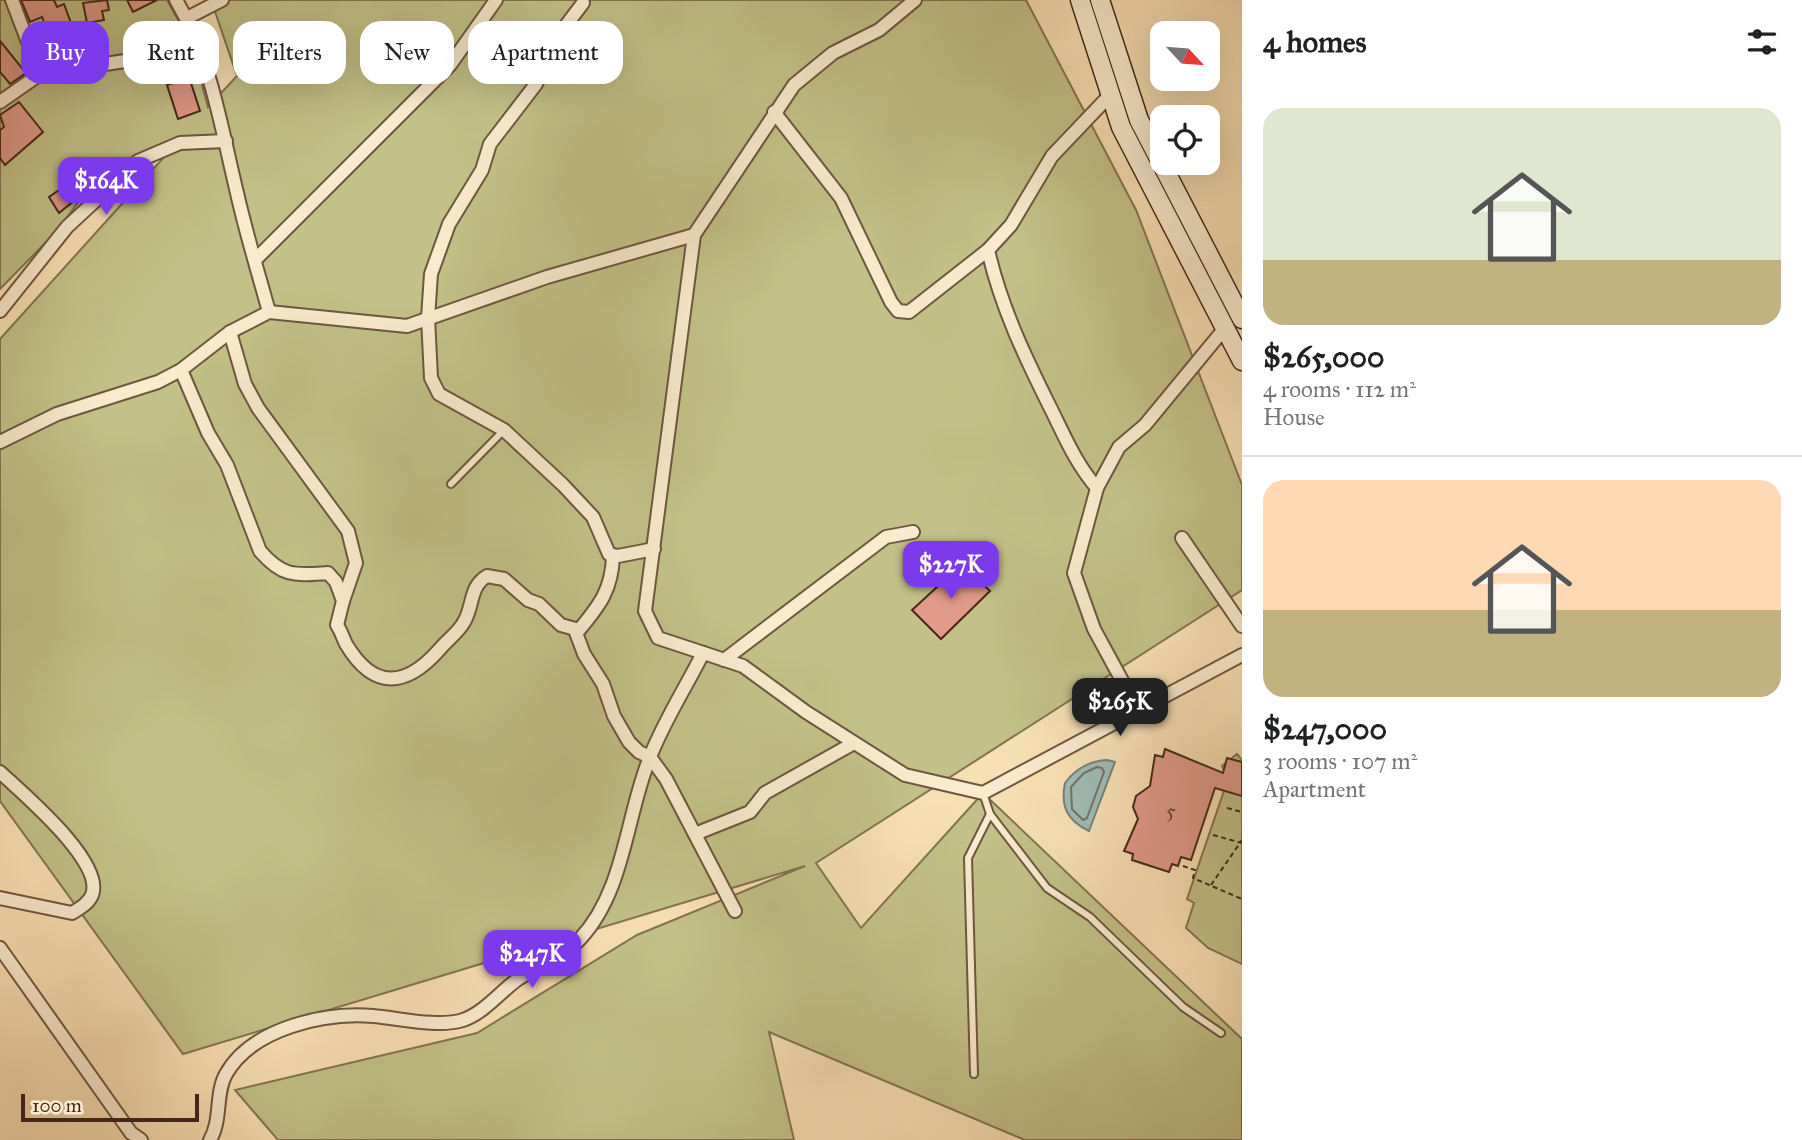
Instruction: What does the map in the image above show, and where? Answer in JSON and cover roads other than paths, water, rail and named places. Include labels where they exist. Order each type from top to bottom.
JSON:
[{"type":"street","points":[[12,0],[21,24]]},
{"type":"street","points":[[176,0],[188,21]]},
{"type":"street","points":[[187,18],[222,0]]},
{"type":"street","points":[[255,260],[450,65],[496,0]]},
{"type":"street","points":[[915,0],[879,30],[819,63],[794,85],[694,235],[645,611],[658,638],[743,666],[905,775],[983,793],[1242,655]]},
{"type":"street","points":[[1080,0],[1128,143],[1242,361]]},
{"type":"street","points":[[1100,0],[1139,120],[1242,317]]},
{"type":"street","points":[[583,3],[558,36],[536,84],[490,144],[482,170],[449,224],[431,274],[428,318],[434,388],[446,399],[504,430],[587,509],[605,550],[613,556],[654,549]]},
{"type":"street","points":[[0,102],[26,84]]},
{"type":"street","points":[[209,84],[270,312]]},
{"type":"street","points":[[774,112],[841,198],[891,302],[898,311],[909,312],[988,250],[1011,225],[1052,156],[1074,136],[1110,95]]},
{"type":"street","points":[[0,311],[67,227],[138,161],[180,143],[226,141]]},
{"type":"street","points":[[0,442],[57,414],[158,382],[181,370],[230,332],[270,312],[407,326],[547,277],[694,235]]},
{"type":"street","points":[[988,250],[995,281],[1016,341],[1079,468],[1097,488]]},
{"type":"street","points":[[1138,710],[1094,629],[1074,573],[1097,488],[1119,447],[1145,425],[1225,328]]},
{"type":"street","points":[[230,332],[245,384],[258,408],[348,531],[356,564],[336,621],[348,647],[374,674],[387,681],[407,676],[428,664],[464,624],[473,590],[487,576],[504,579],[528,600],[540,604],[561,625],[575,630],[618,724],[639,752],[650,757],[683,806],[734,911]]},
{"type":"street","points":[[181,370],[208,433],[227,465],[260,551],[271,562],[293,576],[328,573],[336,582],[343,601]]},
{"type":"street","points":[[724,660],[886,537],[913,532]]},
{"type":"street","points":[[1182,538],[1242,626]]},
{"type":"street","points":[[575,630],[582,626],[602,600],[612,579],[613,556]]},
{"type":"street","points":[[210,1140],[215,1131],[225,1075],[247,1050],[282,1030],[329,1018],[371,1016],[418,1021],[462,1020],[520,978],[550,964],[580,938],[611,887],[650,757],[703,653]]},
{"type":"street","points":[[695,834],[750,811],[765,793],[854,743]]},
{"type":"street","points":[[0,772],[62,832],[92,873],[93,893],[86,904],[72,913],[0,898]]},
{"type":"street","points":[[0,948],[131,1133],[141,1140]]},
{"type":"lane","points":[[451,484],[504,430]]},
{"type":"lane","points":[[983,793],[990,814],[1047,888],[1090,917],[1183,1007],[1221,1033]]},
{"type":"lane","points":[[974,1074],[968,858],[990,814]]},
{"type":"water","points":[[1107,760],[1115,762],[1089,831],[1076,823],[1067,812],[1065,783],[1083,766]]}]
